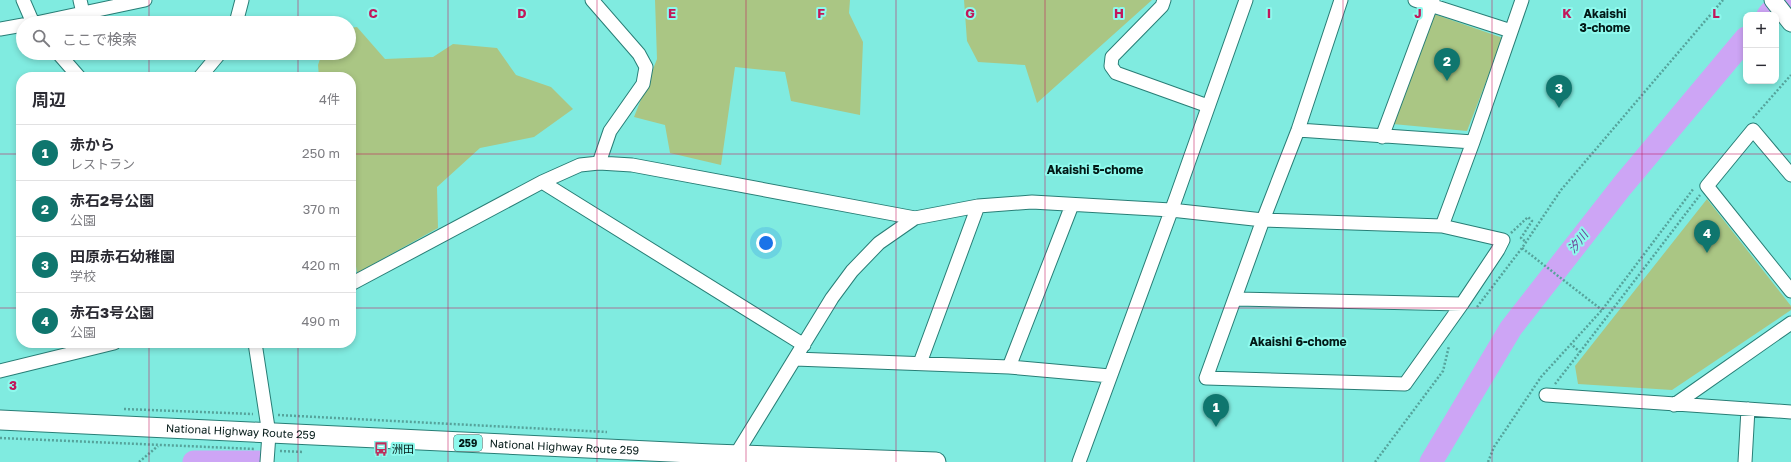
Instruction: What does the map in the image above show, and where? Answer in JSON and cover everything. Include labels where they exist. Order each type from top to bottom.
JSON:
[{"type":"highway","name":"National Highway Route 259","points":[[0,420],[268,449],[936,462]]},
{"type":"main road","points":[[1773,0],[1791,23]]},
{"type":"street","points":[[23,0],[30,16]]},
{"type":"street","points":[[80,0],[83,13]]},
{"type":"street","points":[[69,16],[145,0]]},
{"type":"street","points":[[238,16],[242,0]]},
{"type":"street","points":[[592,0],[639,54],[646,67],[643,84],[610,132],[598,163]]},
{"type":"street","points":[[1164,0],[1162,6],[1112,57],[1111,66],[1116,73],[1208,106]]},
{"type":"street","points":[[1079,462],[1246,0]]},
{"type":"street","points":[[356,281],[542,182],[580,165],[598,163],[632,165],[915,218],[978,206],[1032,202],[1171,210],[1263,220],[1442,226],[1503,240],[1462,304],[1406,384],[1206,378],[1236,299],[1263,220],[1298,130],[1342,0]]},
{"type":"street","points":[[1415,0],[1432,3],[1511,31]]},
{"type":"street","points":[[1442,226],[1522,0]]},
{"type":"street","points":[[1382,137],[1432,3]]},
{"type":"street","points":[[0,29],[16,26]]},
{"type":"street","points":[[64,60],[75,72]]},
{"type":"street","points":[[204,72],[214,60]]},
{"type":"street","points":[[1298,130],[1382,137],[1473,142]]},
{"type":"street","points":[[1791,176],[1753,130],[1707,186],[1791,291]]},
{"type":"street","points":[[542,182],[804,345]]},
{"type":"street","points":[[1009,367],[1072,205]]},
{"type":"street","points":[[920,363],[978,206]]},
{"type":"street","points":[[733,458],[832,298],[852,270],[879,243],[915,218]]},
{"type":"street","points":[[1236,299],[1462,304]]},
{"type":"street","points":[[1674,405],[1791,323]]},
{"type":"street","points":[[0,371],[94,348]]},
{"type":"street","points":[[256,348],[266,414],[268,449]]},
{"type":"street","points":[[795,360],[1009,367],[1110,376]]},
{"type":"street","points":[[1546,395],[1791,412]]},
{"type":"street","points":[[1745,462],[1748,409]]},
{"type":"path","points":[[1474,311],[1522,248],[1561,190],[1723,0]]},
{"type":"path","points":[[1546,395],[1658,247],[1707,186]]},
{"type":"path","points":[[1503,240],[1528,217],[1532,221],[1520,238],[1526,242]]},
{"type":"path","points":[[1651,246],[1658,247]]},
{"type":"path","points":[[1522,248],[1602,310]]},
{"type":"path","points":[[1375,462],[1443,371],[1450,342]]},
{"type":"path","points":[[1571,344],[1580,352]]},
{"type":"path","points":[[117,408],[266,414],[610,432]]},
{"type":"path","points":[[139,462],[159,445]]},
{"type":"green space","points":[[655,0],[850,0],[849,13],[863,42],[860,115],[791,101],[785,72],[735,67],[721,165],[670,153],[665,125],[634,117],[657,59]]},
{"type":"green space","points":[[964,0],[1152,0],[1037,103],[1025,65],[978,62],[967,41]]},
{"type":"green space","points":[[1434,14],[1503,38],[1467,131],[1393,124]]},
{"type":"green space","points":[[356,27],[385,59],[433,57],[453,44],[497,48],[516,75],[551,87],[573,109],[534,137],[480,148],[437,187],[438,228],[357,273],[356,72],[319,72],[318,65],[320,60],[356,60]]},
{"type":"green space","points":[[1707,199],[1791,306],[1791,310],[1672,390],[1578,384],[1575,366]]},
{"type":"waterway","name":"汐川","points":[[1771,12],[1782,0]]},
{"type":"waterway","name":"汐川","points":[[1431,462],[1511,328],[1622,186],[1743,42]]},
{"type":"waterway","points":[[194,462],[259,462]]},
{"type":"place","name":"赤石2号公園","points":[[1447,81]]},
{"type":"place","name":"田原赤石幼稚園","points":[[1559,108]]},
{"type":"place","name":"赤石3号公園","points":[[1707,253]]},
{"type":"place","name":"赤から","points":[[1216,427]]},
{"type":"place","name":"洲田","points":[[381,449]]},
{"type":"district","name":"Akaishi 3-chome","points":[[1605,21]]},
{"type":"district","name":"Akaishi 5-chome","points":[[1095,170]]},
{"type":"district","name":"Akaishi 6-chome","points":[[1298,342]]}]
